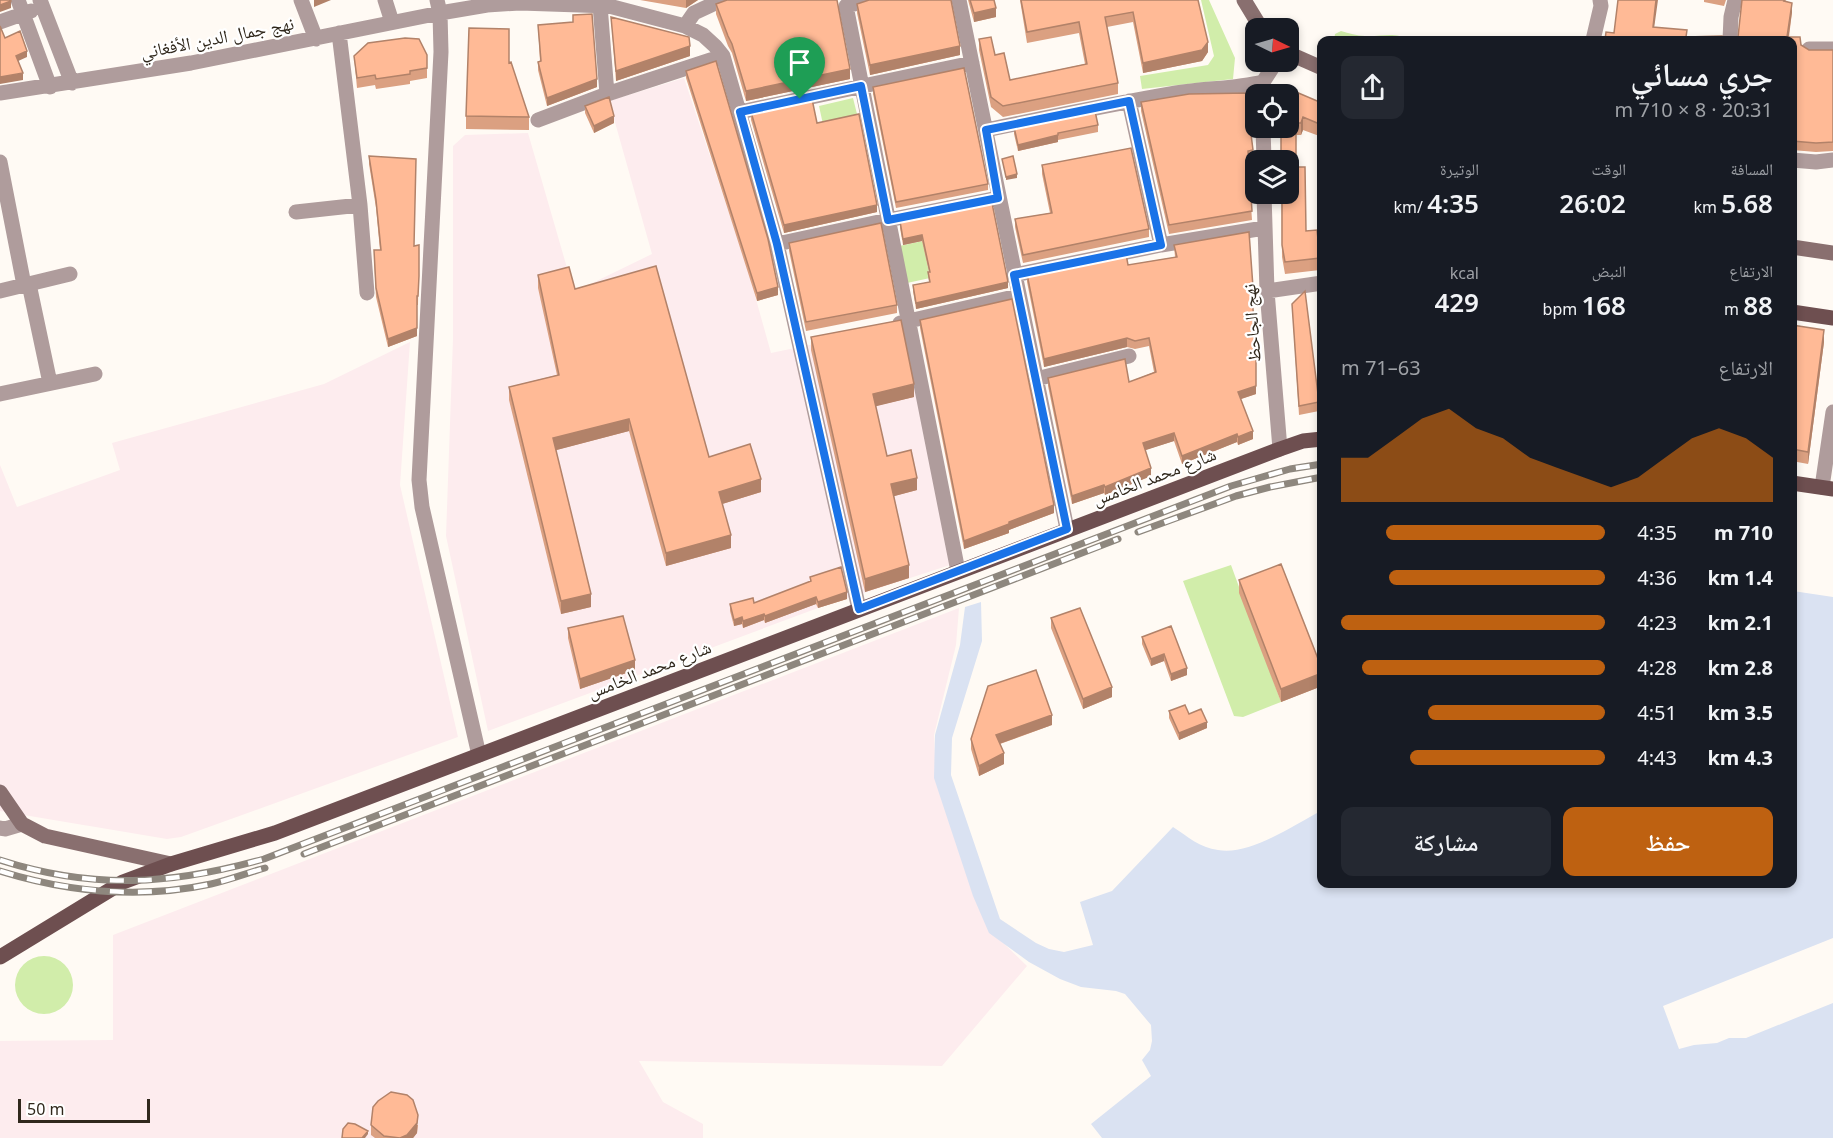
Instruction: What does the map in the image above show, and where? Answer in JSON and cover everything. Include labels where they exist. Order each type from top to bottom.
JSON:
[{"type":"main road","points":[[1246,2],[1255,18]]},
{"type":"main road","points":[[1299,58],[1317,66]]},
{"type":"main road","points":[[1797,249],[1833,253]]},
{"type":"main road","points":[[1797,313],[1833,318]]},
{"type":"main road","points":[[1303,441],[1317,436]]},
{"type":"main road","name":"شارع محمد الخامس","points":[[0,792],[22,824],[45,836],[171,864],[275,833],[1280,448],[1317,440]]},
{"type":"main road","points":[[1797,484],[1828,488]]},
{"type":"main road","points":[[0,957],[78,911],[106,891],[171,864]]},
{"type":"street","points":[[301,0],[316,39]]},
{"type":"street","points":[[385,0],[392,22]]},
{"type":"street","points":[[685,26],[694,13],[722,0]]},
{"type":"street","points":[[871,0],[846,6],[958,571]]},
{"type":"street","points":[[959,0],[1067,529]]},
{"type":"street","points":[[1594,36],[1601,6],[1600,0]]},
{"type":"street","points":[[1730,36],[1735,0]]},
{"type":"street","points":[[0,22],[20,7],[41,3],[72,83]]},
{"type":"street","name":"نهج جمال الدين الأفغاني","points":[[0,93],[50,87],[316,39],[392,22],[439,6],[520,3],[606,4],[685,26],[709,41],[723,56]]},
{"type":"street","points":[[606,4],[607,94]]},
{"type":"street","points":[[439,6],[441,52],[419,480],[422,507],[479,755]]},
{"type":"street","points":[[20,7],[50,87]]},
{"type":"street","points":[[339,33],[360,205],[367,293]]},
{"type":"street","points":[[1809,49],[1833,49]]},
{"type":"street","points":[[538,120],[607,94],[723,56],[805,341],[859,609]]},
{"type":"street","points":[[740,112],[972,63]]},
{"type":"street","points":[[986,130],[1188,91],[1245,87]]},
{"type":"street","points":[[1129,101],[1161,245]]},
{"type":"street","points":[[1797,160],[1816,162],[1833,160]]},
{"type":"street","points":[[0,162],[50,383]]},
{"type":"street","points":[[777,244],[998,198]]},
{"type":"street","name":"نهج الجاحظ","points":[[1264,204],[1280,448]]},
{"type":"street","points":[[296,212],[360,205]]},
{"type":"street","points":[[1014,275],[1161,245],[1264,228]]},
{"type":"street","points":[[0,291],[70,274]]},
{"type":"street","points":[[1268,291],[1317,284]]},
{"type":"street","points":[[886,325],[1018,296]]},
{"type":"street","points":[[1036,379],[1130,356]]},
{"type":"street","points":[[0,394],[95,374]]},
{"type":"street","points":[[1828,488],[1833,412]]},
{"type":"street","points":[[0,828],[5,829],[22,824]]},
{"type":"shaded area","points":[[684,78],[747,267],[771,353],[905,325],[950,565],[818,608],[488,731],[446,536],[453,339],[453,146],[465,135],[528,133],[574,292],[652,254],[609,101]]},
{"type":"shaded area","points":[[410,342],[400,485],[458,737],[181,837],[167,839],[0,811],[0,465],[17,507],[120,470],[112,443],[324,384]]},
{"type":"shaded area","points":[[959,608],[956,645],[934,735],[936,777],[991,931],[1027,966],[942,1066],[639,1061],[663,1102],[703,1124],[703,1138],[0,1138],[0,1041],[113,1040],[113,935]]},
{"type":"green space","points":[[1201,0],[1209,0],[1235,58],[1233,79],[1142,89],[1140,76],[1208,65],[1214,56]]},
{"type":"green space","points":[[1341,31],[1362,36],[1335,36]]},
{"type":"green space","points":[[853,98],[859,122],[824,129],[819,106]]},
{"type":"green space","points":[[923,241],[930,278],[907,283],[899,246]]},
{"type":"green space","points":[[1231,565],[1281,702],[1243,717],[1234,716],[1183,581]]},
{"type":"green space","points":[[38,956],[50,956],[65,964],[73,979],[73,991],[65,1006],[50,1014],[38,1014],[23,1006],[15,991],[15,979],[23,964]]},
{"type":"water","points":[[1797,592],[1833,597],[1833,938],[1663,1006],[1679,1049],[1717,1043],[1729,1038],[1746,1038],[1833,1003],[1833,1138],[1102,1138],[1091,1124],[1151,1076],[1142,1060],[1150,1050],[1151,1025],[1125,994],[1081,987],[1060,979],[1029,962],[989,933],[973,896],[934,778],[935,735],[960,645],[965,607],[981,602],[982,641],[952,738],[951,775],[1000,919],[1049,949],[1064,952],[1093,945],[1080,902],[1112,891],[1173,827],[1205,847],[1218,850],[1230,851],[1271,838],[1317,813],[1317,888],[1797,888]]},
{"type":"building","points":[[0,0],[10,0],[11,1],[0,5]]},
{"type":"building","points":[[727,0],[837,0],[850,69],[746,91],[732,44],[716,4]]},
{"type":"building","points":[[869,0],[951,0],[960,46],[870,65],[857,4]]},
{"type":"building","points":[[970,0],[994,0],[996,8],[974,13]]},
{"type":"building","points":[[1021,0],[1198,0],[1208,42],[1202,50],[1143,63],[1133,12],[1105,17],[1118,83],[1003,106],[991,97],[979,39],[991,37],[995,55],[1004,53],[1010,80],[1087,64],[1079,22],[1027,32]]},
{"type":"building","points":[[1618,0],[1656,0],[1653,27],[1687,30],[1686,36],[1606,36],[1606,32],[1614,33]]},
{"type":"building","points":[[1742,0],[1785,0],[1792,3],[1787,36],[1738,36]]},
{"type":"building","points":[[592,14],[597,79],[547,98],[538,62],[541,61],[538,25],[573,22],[573,15]]},
{"type":"building","points":[[611,17],[689,37],[690,46],[616,71]]},
{"type":"building","points":[[0,26],[5,38],[20,31],[27,51],[16,56],[23,73],[0,77]]},
{"type":"building","points":[[469,28],[509,29],[509,63],[511,62],[529,117],[466,116]]},
{"type":"building","points":[[1797,37],[1800,37],[1801,45],[1809,50],[1833,50],[1833,142],[1797,141]]},
{"type":"building","points":[[405,38],[419,39],[427,55],[427,68],[410,71],[410,74],[376,79],[375,75],[357,78],[354,56],[368,43]]},
{"type":"building","points":[[716,61],[768,239],[778,287],[757,293],[686,71]]},
{"type":"building","points":[[964,68],[988,184],[896,202],[873,87]]},
{"type":"building","points":[[1245,93],[1245,138],[1252,138],[1253,150],[1245,150],[1245,204],[1252,204],[1252,211],[1169,225],[1141,102],[1189,94]]},
{"type":"building","points":[[1299,93],[1317,101],[1317,123],[1303,117],[1299,123]]},
{"type":"building","points":[[609,97],[614,116],[594,126],[585,106]]},
{"type":"building","points":[[812,99],[817,123],[859,114],[877,205],[784,225],[751,112]]},
{"type":"building","points":[[1095,111],[1098,125],[1058,133],[1058,135],[1018,145],[1014,127]]},
{"type":"building","points":[[1281,138],[1296,138],[1296,150],[1281,150]]},
{"type":"building","points":[[1131,148],[1149,229],[1023,255],[1015,219],[1052,213],[1042,165]]},
{"type":"building","points":[[369,156],[416,159],[414,246],[419,245],[417,328],[388,339],[376,288],[374,250],[381,250]]},
{"type":"building","points":[[1013,156],[1017,174],[1006,177],[1002,159]]},
{"type":"building","points":[[1299,167],[1305,167],[1306,231],[1317,230],[1317,258],[1285,262],[1282,245],[1282,204],[1299,204]]},
{"type":"building","points":[[992,203],[1008,282],[916,303],[913,285],[930,282],[928,272],[930,272],[922,235],[903,239],[900,221]]},
{"type":"building","points":[[881,223],[897,305],[806,322],[789,243]]},
{"type":"building","points":[[1249,232],[1256,341],[1256,386],[1238,392],[1253,431],[1238,437],[1237,434],[1182,456],[1174,433],[1143,443],[1151,468],[1105,487],[1104,485],[1072,496],[1048,378],[1125,359],[1129,382],[1156,372],[1149,338],[1135,341],[1127,338],[1044,359],[1027,274],[1126,254],[1128,265],[1177,257],[1174,245]]},
{"type":"building","points":[[656,266],[709,457],[750,444],[761,479],[719,492],[731,535],[666,553],[629,419],[553,438],[591,594],[561,601],[509,387],[559,375],[538,275],[569,267],[575,289]]},
{"type":"building","points":[[1305,291],[1317,386],[1317,402],[1299,406],[1292,304]]},
{"type":"building","points":[[1012,299],[1054,505],[964,541],[920,320]]},
{"type":"building","points":[[901,320],[914,384],[873,394],[887,456],[911,450],[917,478],[891,484],[909,565],[865,579],[811,337]]},
{"type":"building","points":[[1797,326],[1824,330],[1808,452],[1797,450]]},
{"type":"building","points":[[1281,564],[1317,656],[1317,675],[1281,689],[1239,580]]},
{"type":"building","points":[[841,567],[847,592],[818,602],[816,597],[765,616],[764,614],[743,621],[742,617],[734,620],[730,604],[753,598],[754,603],[811,581],[810,577]]},
{"type":"building","points":[[1080,608],[1112,687],[1083,699],[1051,618]]},
{"type":"building","points":[[623,616],[635,660],[580,679],[568,628]]},
{"type":"building","points":[[1171,626],[1187,668],[1171,674],[1164,654],[1151,659],[1142,637]]},
{"type":"building","points":[[1036,670],[1052,715],[996,735],[1004,753],[979,766],[971,739],[988,686]]},
{"type":"building","points":[[1185,705],[1189,714],[1201,709],[1207,722],[1179,733],[1169,711]]},
{"type":"building","points":[[391,1092],[407,1095],[413,1100],[418,1115],[417,1123],[407,1135],[400,1138],[384,1136],[371,1125],[373,1107]]},
{"type":"building","points":[[348,1123],[368,1131],[362,1138],[342,1138],[343,1129]]},
{"type":"railway","points":[[0,860],[68,876],[132,881],[197,874],[264,859],[1231,486],[1290,469],[1317,465]]},
{"type":"railway","points":[[1138,532],[1236,496],[1317,478]]},
{"type":"railway","points":[[304,854],[1118,539]]},
{"type":"railway","points":[[0,871],[52,884],[131,892],[185,889],[224,881],[265,868]]},
{"type":"route","points":[[861,86],[888,220],[998,198],[986,130],[1129,101],[1161,245],[1014,275],[1067,529],[859,609],[777,244],[740,112],[800,99],[861,86]]}]
